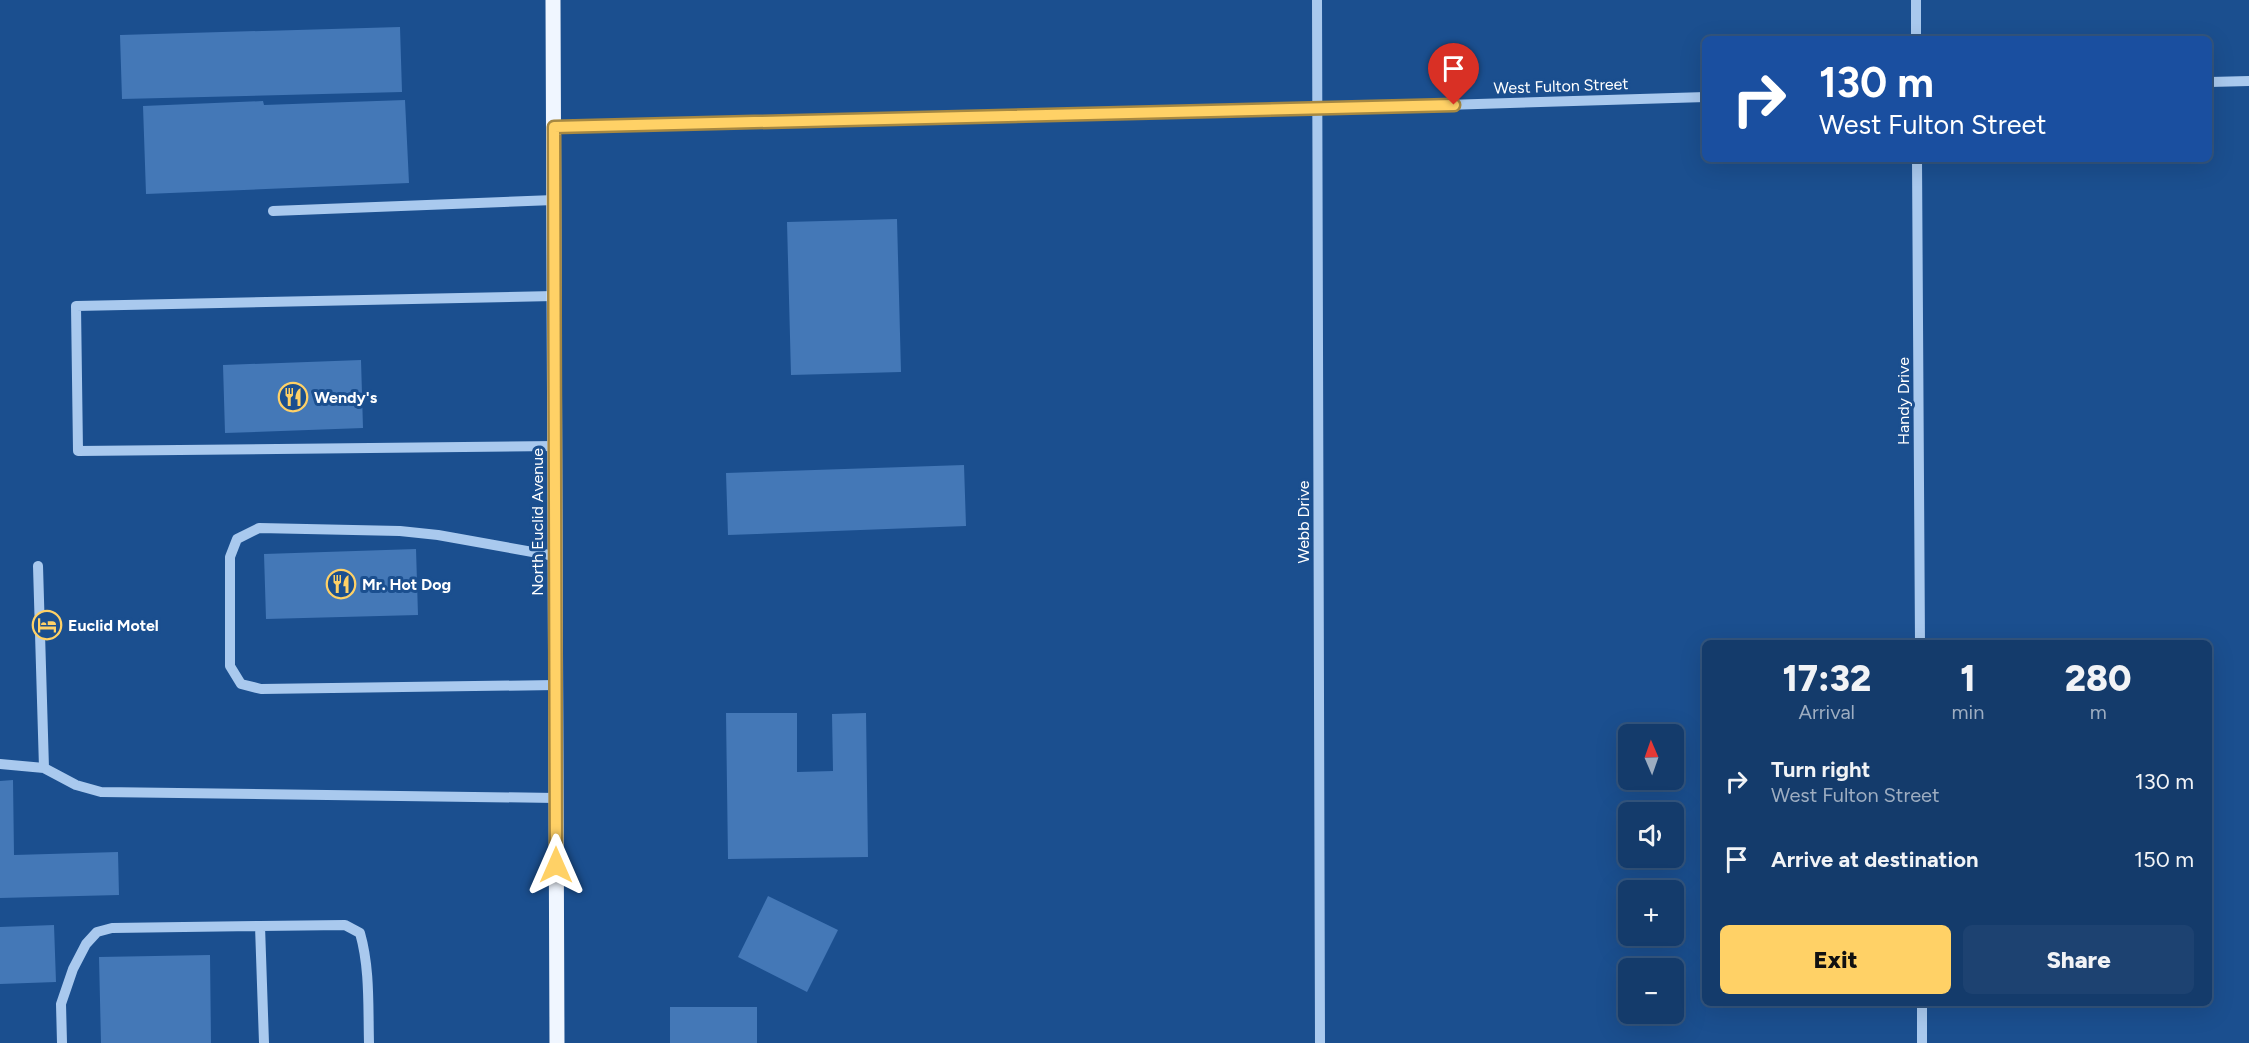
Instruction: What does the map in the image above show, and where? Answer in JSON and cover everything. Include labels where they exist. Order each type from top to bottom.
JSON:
[{"type":"main road","name":"North Euclid Avenue","points":[[553,0],[557,1043]]},
{"type":"street","name":"Webb Drive","points":[[1317,0],[1320,1043]]},
{"type":"street","points":[[1916,0],[1916,36]]},
{"type":"street","points":[[2212,82],[2249,81]]},
{"type":"street","name":"West Fulton Street","points":[[554,127],[1317,109],[1702,97]]},
{"type":"street","name":"Handy Drive","points":[[1917,162],[1920,640]]},
{"type":"street","points":[[273,211],[554,200]]},
{"type":"street","points":[[554,296],[76,306],[78,451],[555,446]]},
{"type":"street","points":[[555,556],[438,535],[400,531],[259,528],[237,539],[230,557],[230,666],[241,684],[261,689],[556,685]]},
{"type":"street","points":[[38,566],[44,768]]},
{"type":"street","points":[[0,765],[44,768],[76,785],[101,792],[556,798]]},
{"type":"street","points":[[62,1043],[61,1004],[77,960],[86,944],[97,932],[112,928],[345,925],[360,933],[366,964],[369,1043]]},
{"type":"street","points":[[260,926],[264,1043]]},
{"type":"street","points":[[1922,1006],[1922,1043]]},
{"type":"building","points":[[400,27],[402,92],[122,99],[120,35]]},
{"type":"building","points":[[405,100],[409,183],[146,194],[143,106],[263,101],[264,105]]},
{"type":"building","points":[[897,219],[901,372],[791,375],[787,222]]},
{"type":"building","name":"Wendy's","points":[[361,360],[363,428],[225,433],[223,365]]},
{"type":"building","points":[[964,465],[966,526],[728,535],[726,473]]},
{"type":"building","name":"Mr. Hot Dog","points":[[416,549],[418,615],[266,619],[264,554]]},
{"type":"building","points":[[726,713],[797,713],[797,772],[833,771],[832,714],[866,713],[868,857],[728,859]]},
{"type":"building","points":[[13,780],[14,855],[118,852],[119,895],[0,898],[0,781]]},
{"type":"building","points":[[768,896],[838,930],[807,992],[738,957]]},
{"type":"building","points":[[54,925],[56,982],[0,984],[0,927]]},
{"type":"building","points":[[210,955],[211,1043],[101,1043],[99,957]]},
{"type":"building","points":[[670,1007],[757,1007],[757,1043],[670,1043]]},
{"type":"place","name":"Wendy's","points":[[293,397]]},
{"type":"place","name":"Mr. Hot Dog","points":[[341,584]]},
{"type":"place","name":"Euclid Motel","points":[[47,625]]},
{"type":"route","points":[[556,865],[554,127],[1454,105]]}]
